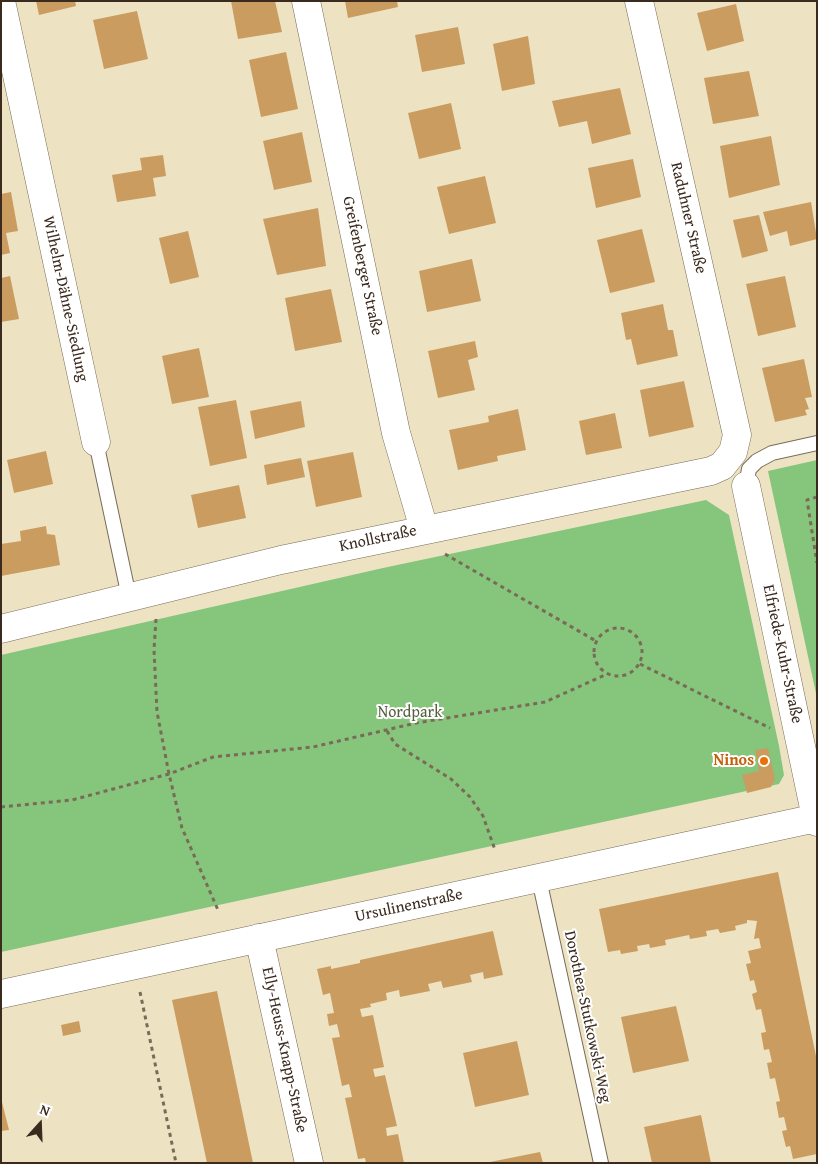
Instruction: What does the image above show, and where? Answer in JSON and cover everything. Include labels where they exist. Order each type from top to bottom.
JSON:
[{"type":"street","name":"Wilhelm-Dähne-Siedlung","points":[[1,1],[96,442]]},
{"type":"street","name":"Greifenberger Straße","points":[[306,1],[396,433],[428,528]]},
{"type":"street","name":"Raduhner Straße","points":[[639,1],[737,435]]},
{"type":"street","name":"Knollstraße","points":[[1,629],[280,560],[711,471],[722,466],[733,452],[737,435]]},
{"type":"street","name":"Elfriede-Kuhr-Straße","points":[[746,486],[816,819]]},
{"type":"street","name":"Ursulinenstraße","points":[[1,994],[816,819]]},
{"type":"street","name":"Elly-Heuss-Knapp-Straße","points":[[259,938],[308,1163]]},
{"type":"lane","name":"Wilhelm-Dähne-Siedlung","points":[[96,442],[130,597]]},
{"type":"lane","points":[[746,486],[749,469],[757,461],[772,453],[817,443]]},
{"type":"lane","name":"Dorothea-Stutkowski-Weg","points":[[539,879],[601,1163]]},
{"type":"path","points":[[817,497],[807,500],[817,563]]},
{"type":"path","points":[[428,528],[440,551],[596,640]]},
{"type":"path","points":[[156,612],[154,650],[156,712],[182,828],[218,910]]},
{"type":"path","points":[[1,807],[72,800],[169,774],[213,757],[313,747],[416,724],[546,702],[607,674],[626,676],[640,664],[642,644],[630,630],[611,628],[596,640],[594,659],[607,674]]},
{"type":"path","points":[[640,664],[780,733],[797,729]]},
{"type":"path","points":[[387,731],[395,744],[451,779],[470,797],[483,816],[495,850]]},
{"type":"path","points":[[140,990],[176,1163]]},
{"type":"green space","points":[[817,460],[817,698],[768,471]]},
{"type":"green space","name":"Nordpark","points":[[706,500],[729,515],[779,746],[784,775],[779,784],[1,952],[1,655],[383,568]]},
{"type":"building","points":[[36,1],[75,1],[76,6],[39,15]]},
{"type":"building","points":[[231,1],[275,1],[282,32],[238,39]]},
{"type":"building","points":[[345,1],[397,1],[398,7],[348,18]]},
{"type":"building","points":[[736,4],[744,41],[707,51],[697,13]]},
{"type":"building","points":[[137,11],[148,59],[104,69],[93,20]]},
{"type":"building","points":[[458,27],[465,64],[422,72],[415,35]]},
{"type":"building","points":[[528,36],[535,84],[502,91],[493,44]]},
{"type":"building","points":[[286,52],[298,109],[261,117],[249,60]]},
{"type":"building","points":[[749,71],[759,116],[713,124],[704,78]]},
{"type":"building","points":[[620,88],[631,134],[592,144],[587,121],[559,127],[552,101]]},
{"type":"building","points":[[451,103],[461,149],[419,159],[408,113]]},
{"type":"building","points":[[302,132],[312,182],[274,190],[263,141]]},
{"type":"building","points":[[771,136],[780,185],[729,198],[720,146]]},
{"type":"building","points":[[163,155],[166,176],[153,178],[156,196],[117,202],[112,175],[142,170],[140,158]]},
{"type":"building","points":[[633,159],[641,197],[596,208],[588,168]]},
{"type":"building","points":[[485,176],[496,223],[449,234],[437,187]]},
{"type":"building","points":[[11,192],[18,231],[6,233],[10,253],[1,255],[1,194]]},
{"type":"building","points":[[811,202],[817,239],[790,246],[787,231],[770,236],[763,212]]},
{"type":"building","points":[[318,208],[326,266],[277,275],[263,219]]},
{"type":"building","points":[[759,215],[768,251],[742,258],[733,220]]},
{"type":"building","points":[[642,229],[655,282],[610,293],[597,240]]},
{"type":"building","points":[[188,231],[199,277],[170,284],[159,238]]},
{"type":"building","points":[[472,259],[481,301],[427,312],[419,271]]},
{"type":"building","points":[[10,276],[19,319],[1,322],[1,278]]},
{"type":"building","points":[[785,276],[796,327],[758,336],[746,284]]},
{"type":"building","points":[[331,289],[342,342],[295,351],[285,298]]},
{"type":"building","points":[[663,304],[668,330],[673,330],[678,356],[637,365],[631,339],[626,340],[621,313]]},
{"type":"building","points":[[475,341],[478,357],[468,360],[475,390],[438,398],[428,351]]},
{"type":"building","points":[[199,348],[209,397],[172,404],[162,356]]},
{"type":"building","points":[[804,359],[812,397],[805,398],[809,409],[805,410],[807,415],[775,422],[762,368]]},
{"type":"building","points":[[684,381],[694,427],[649,437],[640,390]]},
{"type":"building","points":[[236,400],[247,458],[210,466],[198,407]]},
{"type":"building","points":[[301,401],[305,427],[255,439],[250,411]]},
{"type":"building","points":[[518,409],[526,450],[497,456],[498,461],[458,470],[449,430],[489,422],[488,416]]},
{"type":"building","points":[[615,413],[622,448],[586,455],[579,421]]},
{"type":"building","points":[[46,451],[53,484],[14,493],[7,460]]},
{"type":"building","points":[[353,452],[362,497],[316,507],[307,461]]},
{"type":"building","points":[[301,458],[305,477],[267,485],[264,465]]},
{"type":"building","points":[[239,485],[246,518],[198,528],[191,495]]},
{"type":"building","points":[[46,526],[47,534],[55,535],[60,565],[1,576],[1,544],[21,541],[20,531]]},
{"type":"building","name":"Ninos","points":[[768,748],[775,779],[771,787],[747,793],[742,775],[759,771],[755,750]]},
{"type":"building","points":[[778,872],[817,1061],[817,1154],[793,1159],[790,1146],[786,1147],[782,1131],[787,1130],[784,1117],[779,1118],[776,1102],[780,1101],[775,1078],[770,1079],[767,1063],[772,1062],[769,1049],[764,1050],[761,1033],[766,1032],[761,1009],[756,1010],[752,994],[757,992],[754,980],[750,981],[746,964],[751,963],[748,951],[761,948],[759,938],[754,939],[757,921],[747,920],[747,923],[735,926],[736,930],[720,933],[718,929],[706,931],[707,936],[690,939],[689,935],[665,940],[666,945],[650,948],[649,944],[637,946],[638,951],[621,954],[620,950],[608,952],[599,909]]},
{"type":"building","points":[[493,931],[503,975],[484,979],[483,972],[470,975],[472,982],[443,988],[441,981],[428,984],[430,991],[400,997],[399,990],[386,993],[387,1000],[370,1004],[371,1007],[360,1009],[362,1017],[373,1015],[384,1067],[373,1069],[375,1077],[385,1075],[397,1126],[386,1128],[387,1136],[398,1134],[404,1163],[366,1163],[365,1158],[358,1159],[345,1098],[352,1097],[349,1084],[342,1086],[332,1038],[340,1037],[337,1024],[329,1026],[327,1014],[334,1013],[330,993],[323,995],[317,969],[331,966],[331,969],[360,963],[360,960]]},
{"type":"building","points":[[217,991],[253,1163],[207,1163],[172,1000]]},
{"type":"building","points":[[676,1006],[689,1061],[633,1073],[621,1017]]},
{"type":"building","points":[[79,1021],[81,1032],[63,1036],[61,1025]]},
{"type":"building","points":[[517,1041],[529,1095],[475,1107],[463,1053]]},
{"type":"building","points":[[1,1098],[9,1130],[1,1131]]},
{"type":"building","points":[[701,1115],[711,1163],[652,1163],[644,1127]]},
{"type":"building","points":[[540,1152],[543,1163],[490,1163],[490,1162]]},
{"type":"place","name":"Ninos","points":[[764,761]]}]
